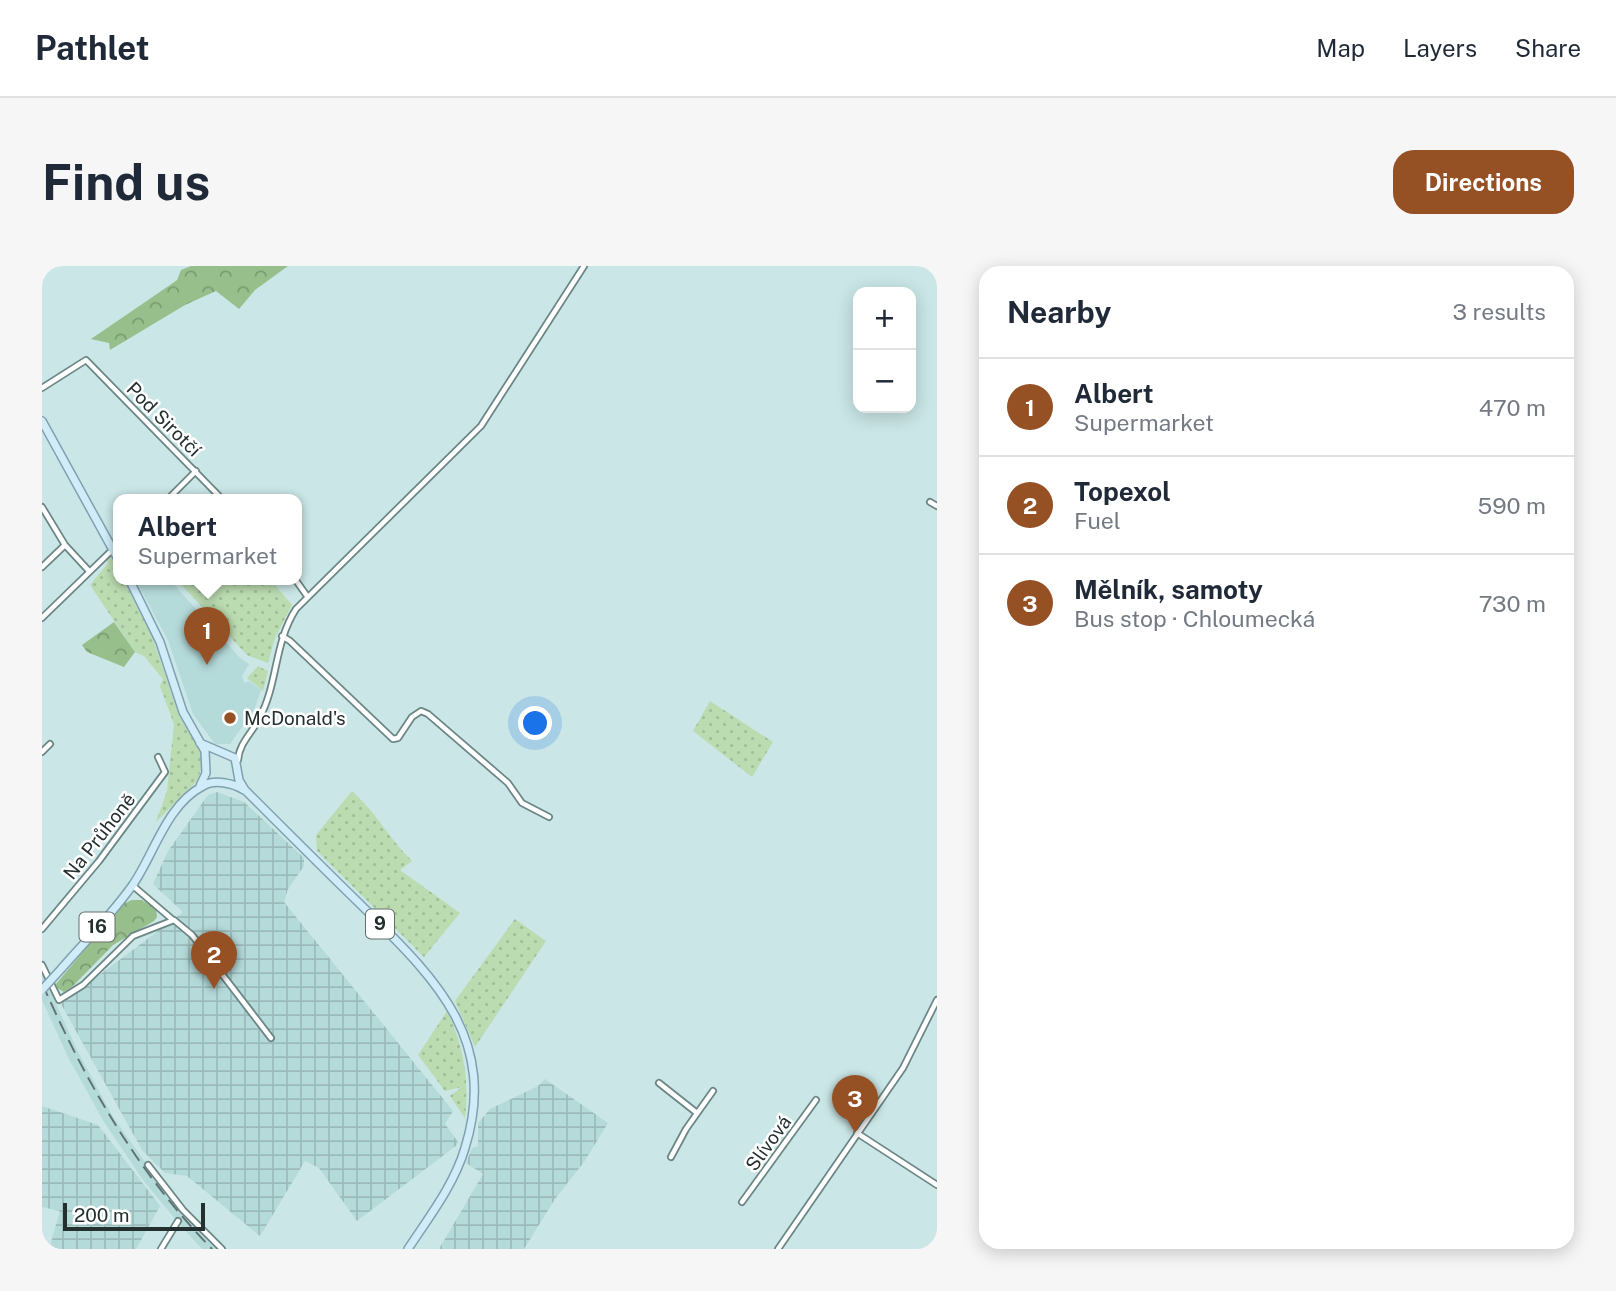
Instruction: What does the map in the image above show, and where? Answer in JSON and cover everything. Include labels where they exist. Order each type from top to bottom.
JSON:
[{"type":"main road","points":[[42,421],[113,550]]},
{"type":"main road","points":[[132,585],[160,642],[179,701],[200,743],[209,778],[217,783]]},
{"type":"main road","name":"9","points":[[200,743],[223,752],[238,767],[244,790]]},
{"type":"main road","points":[[206,766],[212,755],[223,752]]},
{"type":"main road","name":"16","points":[[42,990],[132,886],[172,816],[198,789],[206,766]]},
{"type":"main road","points":[[226,784],[238,767]]},
{"type":"main road","name":"9","points":[[217,783],[244,790],[428,972],[450,1003],[463,1033],[473,1084],[468,1136],[454,1176],[408,1249]]},
{"type":"main road","name":"16","points":[[198,789],[217,783]]},
{"type":"street","points":[[238,767],[243,743],[264,711],[282,636],[291,617],[307,596],[481,426],[584,266]]},
{"type":"street","name":"Pod Sirotčí","points":[[42,388],[86,360],[217,494]]},
{"type":"street","points":[[173,494],[196,471]]},
{"type":"street","points":[[930,502],[937,506]]},
{"type":"street","points":[[42,507],[65,545],[89,570]]},
{"type":"street","points":[[42,567],[65,545]]},
{"type":"street","points":[[43,614],[109,553]]},
{"type":"street","points":[[299,585],[307,596]]},
{"type":"street","points":[[282,636],[393,739],[398,738],[412,717],[421,711],[510,785],[522,803],[549,817]]},
{"type":"street","points":[[223,752],[243,743]]},
{"type":"street","points":[[42,752],[50,744]]},
{"type":"street","name":"Na Průhoně","points":[[42,929],[99,862],[165,772],[158,757]]},
{"type":"street","points":[[132,886],[192,935],[271,1038]]},
{"type":"street","points":[[42,965],[59,1000],[83,985],[133,936],[174,920]]},
{"type":"street","points":[[778,1249],[903,1068],[937,1000]]},
{"type":"street","points":[[659,1083],[697,1113]]},
{"type":"street","points":[[671,1157],[713,1091]]},
{"type":"street","name":"Slívová","points":[[743,1202],[816,1100]]},
{"type":"street","points":[[858,1133],[937,1185]]},
{"type":"street","points":[[148,1166],[183,1210],[222,1249]]},
{"type":"street","points":[[163,1248],[177,1221]]},
{"type":"shaded area","points":[[138,585],[174,585],[239,657],[249,664],[242,676],[244,683],[249,681],[261,690],[254,710],[230,744],[215,744],[193,714],[168,640]]},
{"type":"shaded area","points":[[217,792],[244,802],[304,858],[304,866],[288,889],[284,902],[453,1111],[445,1124],[458,1142],[457,1145],[357,1221],[319,1168],[305,1161],[260,1236],[187,1176],[165,1173],[142,1150],[61,1004],[183,912],[153,884],[168,851],[208,795]]},
{"type":"shaded area","points":[[42,973],[78,1052],[113,1117],[165,1190],[217,1249],[202,1249],[182,1227],[143,1180],[104,1122],[68,1057],[42,1000]]},
{"type":"shaded area","points":[[545,1079],[608,1123],[584,1162],[555,1199],[524,1249],[439,1249],[483,1174],[466,1163],[472,1148],[478,1146],[478,1123],[490,1109],[538,1086]]},
{"type":"shaded area","points":[[42,1106],[98,1125],[160,1206],[136,1249],[49,1249],[60,1211],[42,1207]]},
{"type":"green space","points":[[191,266],[288,266],[255,290],[239,309],[216,291],[185,305],[110,350],[109,343],[91,339],[177,280],[181,270]]},
{"type":"green space","points":[[110,556],[113,561],[113,585],[126,585],[153,639],[179,716],[202,754],[203,764],[197,781],[156,822],[167,791],[174,724],[160,686],[163,679],[144,656],[135,652],[90,585],[108,563],[106,559]]},
{"type":"green space","points":[[182,585],[275,585],[292,605],[275,638],[268,663],[247,655]]},
{"type":"green space","points":[[114,622],[135,652],[124,667],[87,652],[82,645]]},
{"type":"green space","points":[[258,666],[268,671],[263,691],[247,678]]},
{"type":"green space","points":[[710,701],[773,742],[752,777],[693,731]]},
{"type":"green space","points":[[352,791],[412,861],[400,870],[460,913],[424,957],[317,851],[316,835]]},
{"type":"green space","points":[[142,900],[156,908],[157,917],[154,921],[113,945],[72,987],[64,992],[57,988],[56,984],[123,904]]},
{"type":"green space","points":[[515,919],[546,941],[475,1047],[455,1001]]},
{"type":"green space","points":[[447,1011],[458,1037],[464,1063],[465,1118],[450,1096],[462,1087],[445,1091],[418,1055]]},
{"type":"railway","points":[[42,983],[76,1055],[115,1124],[160,1189],[212,1249]]},
{"type":"place","name":"Albert","points":[[207,665]]},
{"type":"place","name":"McDonald's","points":[[230,718]]},
{"type":"place","name":"Topexol","points":[[214,989]]},
{"type":"place","name":"Mělník, samoty","points":[[855,1133]]}]
